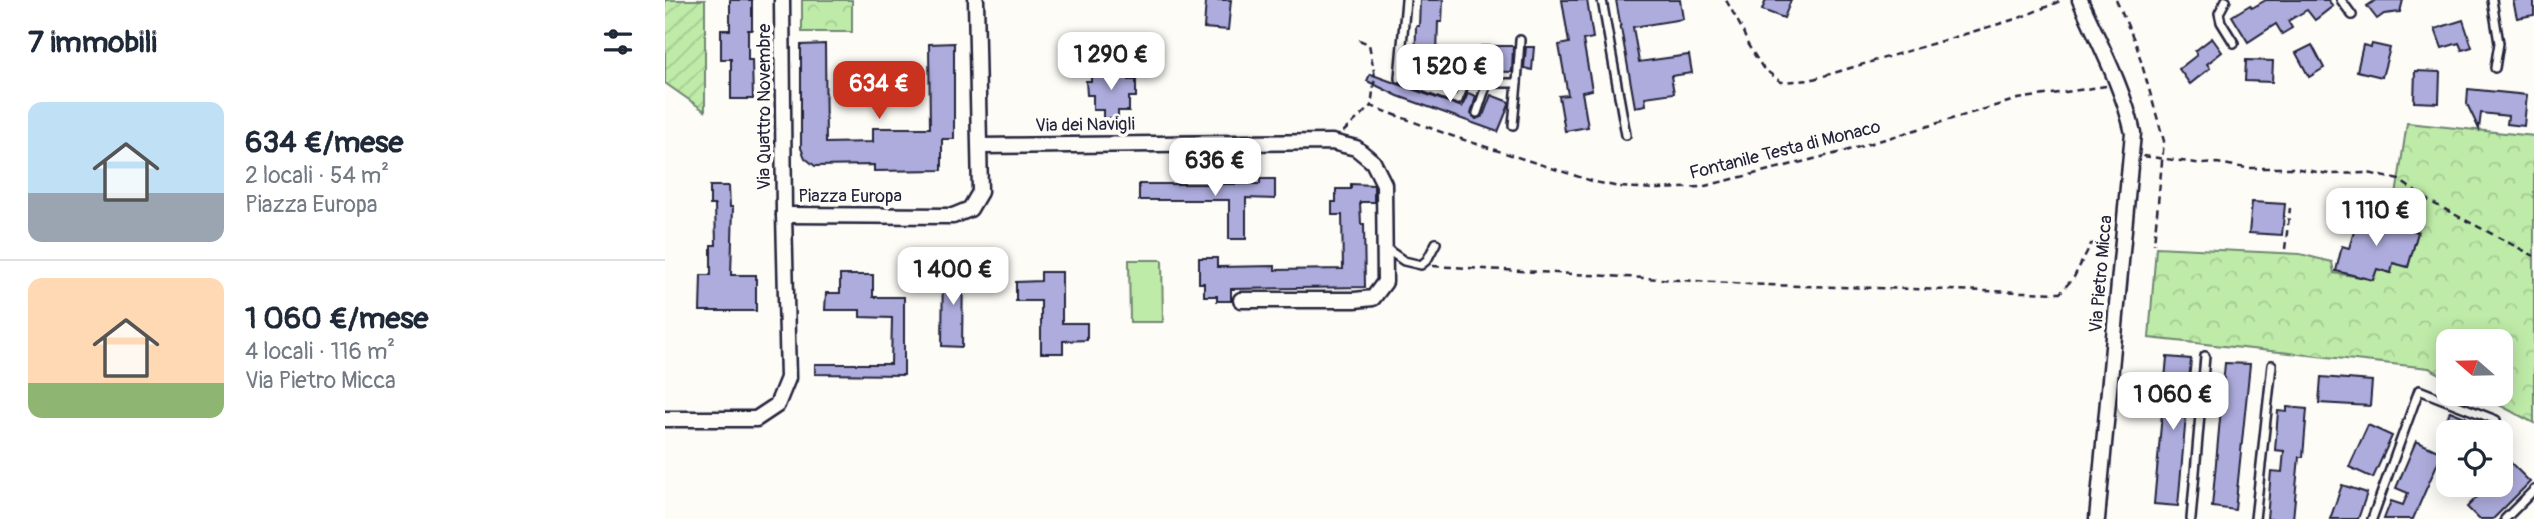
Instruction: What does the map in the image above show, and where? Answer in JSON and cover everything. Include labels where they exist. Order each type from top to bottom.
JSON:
[{"type":"street","name":"Via Quattro Novembre","points":[[782,0],[784,215]]},
{"type":"street","name":"Piazza Europa","points":[[665,419],[756,419],[777,405],[788,378],[784,215],[953,216],[970,209],[980,192],[976,0]]},
{"type":"street","name":"Via Pietro Micca","points":[[2080,0],[2129,117],[2133,133],[2097,519]]},
{"type":"street","name":"Via dei Navigli","points":[[980,146],[1332,142],[1356,148],[1373,162],[1384,184],[1385,248],[1385,282],[1373,298],[1241,300]]},
{"type":"lane","points":[[1406,0],[1399,78],[1458,100],[1465,83],[1517,83]]},
{"type":"lane","points":[[1602,0],[1626,135]]},
{"type":"lane","points":[[2226,0],[2219,13],[2221,22],[2234,43]]},
{"type":"lane","points":[[2341,0],[2352,15]]},
{"type":"lane","points":[[2493,0],[2500,44],[2495,68]]},
{"type":"lane","points":[[1513,125],[1520,40]]},
{"type":"lane","points":[[1477,113],[1487,83]]},
{"type":"lane","points":[[1385,248],[1404,261],[1421,265],[1427,260],[1436,243]]},
{"type":"lane","points":[[2191,519],[2205,356]]},
{"type":"lane","points":[[2255,519],[2272,365]]},
{"type":"lane","points":[[2372,519],[2419,390],[2495,420]]},
{"type":"lane","points":[[2505,519],[2534,490]]},
{"type":"path","points":[[1726,0],[1748,45],[1763,68],[1781,82],[1810,80],[2019,18],[2063,0]]},
{"type":"path","points":[[2116,0],[2136,44],[2164,141],[2154,244]]},
{"type":"path","points":[[1332,142],[1371,106],[1375,77],[1369,44],[1359,40]]},
{"type":"path","name":"Fontanile Testa di Monaco","points":[[1371,106],[1452,136],[1595,181],[1619,187],[1658,189],[1702,187],[1842,152],[2018,99],[2116,85]]},
{"type":"path","points":[[2132,155],[2246,168],[2293,168],[2329,174],[2368,173],[2399,180],[2429,201],[2534,256]]},
{"type":"path","points":[[2285,249],[2290,208]]},
{"type":"path","points":[[1421,265],[1766,285],[2060,293],[2074,277],[2091,244],[2123,243]]},
{"type":"green space","points":[[665,0],[705,0],[705,111],[665,83]]},
{"type":"green space","points":[[802,0],[852,0],[852,32],[802,32]]},
{"type":"green space","points":[[2407,123],[2534,136],[2534,423],[2501,406],[2513,406],[2513,329],[2436,329],[2436,372],[2429,368],[2149,338],[2156,247],[2300,254],[2332,262],[2334,273],[2373,279],[2377,269],[2390,273],[2393,263],[2408,267],[2418,232],[2394,209]]},
{"type":"green space","points":[[1129,260],[1162,260],[1163,322],[1130,322]]},
{"type":"building","points":[[730,0],[752,0],[748,60],[752,60],[753,99],[731,99],[731,59],[721,59],[721,30],[730,30]]},
{"type":"building","points":[[1206,0],[1231,0],[1228,30],[1204,28]]},
{"type":"building","points":[[1420,0],[1443,0],[1442,22],[1438,22],[1437,53],[1474,54],[1481,52],[1481,46],[1513,46],[1512,72],[1480,71],[1480,76],[1464,77],[1460,80],[1415,77],[1416,26],[1419,26]]},
{"type":"building","points":[[1562,0],[1587,0],[1593,38],[1583,40],[1592,90],[1582,92],[1588,127],[1565,131],[1559,96],[1568,95],[1559,45],[1569,43]]},
{"type":"building","points":[[1616,0],[1680,0],[1683,19],[1633,27],[1639,62],[1689,55],[1692,73],[1671,76],[1674,93],[1645,97],[1646,105],[1635,107]]},
{"type":"building","points":[[1766,0],[1791,0],[1784,18],[1762,10]]},
{"type":"building","points":[[2266,0],[2328,0],[2333,6],[2315,20],[2307,10],[2288,21],[2292,28],[2282,34],[2276,24],[2248,42],[2232,16],[2250,5],[2252,8]]},
{"type":"building","points":[[2376,0],[2403,0],[2400,12],[2384,14],[2377,19],[2367,6]]},
{"type":"building","points":[[2513,0],[2534,0],[2534,15],[2517,18]]},
{"type":"building","points":[[2463,20],[2472,47],[2462,50],[2459,43],[2442,48],[2435,29]]},
{"type":"building","points":[[2212,38],[2222,52],[2207,64],[2210,68],[2190,84],[2179,69],[2197,55],[2195,51]]},
{"type":"building","points":[[954,43],[954,139],[942,139],[942,170],[874,171],[874,165],[815,166],[805,158],[801,148],[801,45],[825,44],[826,143],[873,142],[873,128],[930,128],[929,44]]},
{"type":"building","points":[[2372,44],[2390,48],[2382,77],[2357,71],[2363,45],[2371,47]]},
{"type":"building","points":[[2312,45],[2324,68],[2309,77],[2296,53]]},
{"type":"building","points":[[1526,47],[1534,47],[1532,70],[1524,68]]},
{"type":"building","points":[[2246,60],[2273,61],[2272,82],[2245,81]]},
{"type":"building","points":[[1100,69],[1116,69],[1116,75],[1129,75],[1129,80],[1136,80],[1136,97],[1129,97],[1129,111],[1118,111],[1118,118],[1103,118],[1103,110],[1093,110],[1093,95],[1087,95],[1086,81],[1091,81],[1091,75],[1101,75]]},
{"type":"building","points":[[2415,71],[2440,72],[2439,103],[2414,102]]},
{"type":"building","points":[[1370,74],[1462,107],[1468,93],[1476,96],[1471,114],[1476,119],[1483,116],[1491,95],[1509,102],[1509,105],[1498,132],[1398,96],[1367,81]]},
{"type":"building","points":[[2468,89],[2527,95],[2524,126],[2507,124],[2508,116],[2481,113],[2479,129],[2467,104]]},
{"type":"building","points":[[1260,179],[1275,179],[1275,199],[1246,198],[1246,239],[1229,239],[1229,200],[1139,200],[1139,184],[1260,184]]},
{"type":"building","points":[[1351,184],[1374,185],[1374,202],[1360,202],[1361,224],[1364,224],[1365,287],[1231,289],[1231,301],[1217,301],[1217,296],[1204,296],[1204,283],[1199,283],[1199,258],[1217,258],[1217,267],[1343,269],[1342,215],[1332,215],[1332,202],[1336,202],[1336,189],[1351,189]]},
{"type":"building","points":[[710,186],[729,186],[730,207],[733,207],[731,275],[756,275],[756,311],[700,311],[701,275],[711,275],[711,245],[716,245],[715,205],[710,205]]},
{"type":"building","points":[[2252,202],[2285,204],[2282,235],[2249,233]]},
{"type":"building","points":[[2359,215],[2418,232],[2408,267],[2393,263],[2391,273],[2377,269],[2373,280],[2336,271],[2342,246],[2349,248]]},
{"type":"building","points":[[943,268],[963,268],[962,347],[942,346]]},
{"type":"building","points":[[1041,272],[1062,272],[1062,323],[1087,323],[1087,340],[1063,341],[1063,353],[1041,353],[1041,301],[1016,301],[1016,282],[1041,281]]},
{"type":"building","points":[[840,275],[873,275],[873,297],[904,297],[904,375],[815,374],[815,364],[891,364],[892,318],[860,317],[860,310],[825,310],[826,293],[840,293]]},
{"type":"building","points":[[2167,357],[2191,359],[2178,506],[2154,504]]},
{"type":"building","points":[[2225,363],[2250,364],[2235,510],[2212,507]]},
{"type":"building","points":[[2321,377],[2372,381],[2370,406],[2319,403]]},
{"type":"building","points":[[2287,407],[2307,409],[2293,519],[2267,519],[2271,471],[2282,472],[2284,451],[2275,450],[2278,411],[2287,412]]},
{"type":"building","points":[[2450,411],[2472,420],[2447,420]]},
{"type":"building","points":[[2368,425],[2392,436],[2373,478],[2349,467]]},
{"type":"building","points":[[2416,441],[2436,450],[2436,467],[2413,519],[2384,519],[2391,501],[2403,505],[2408,493],[2396,488]]},
{"type":"building","points":[[2513,465],[2530,482],[2493,519],[2479,519],[2467,507],[2477,497],[2513,497]]},
{"type":"building","points":[[2342,485],[2367,493],[2358,519],[2330,519]]}]
